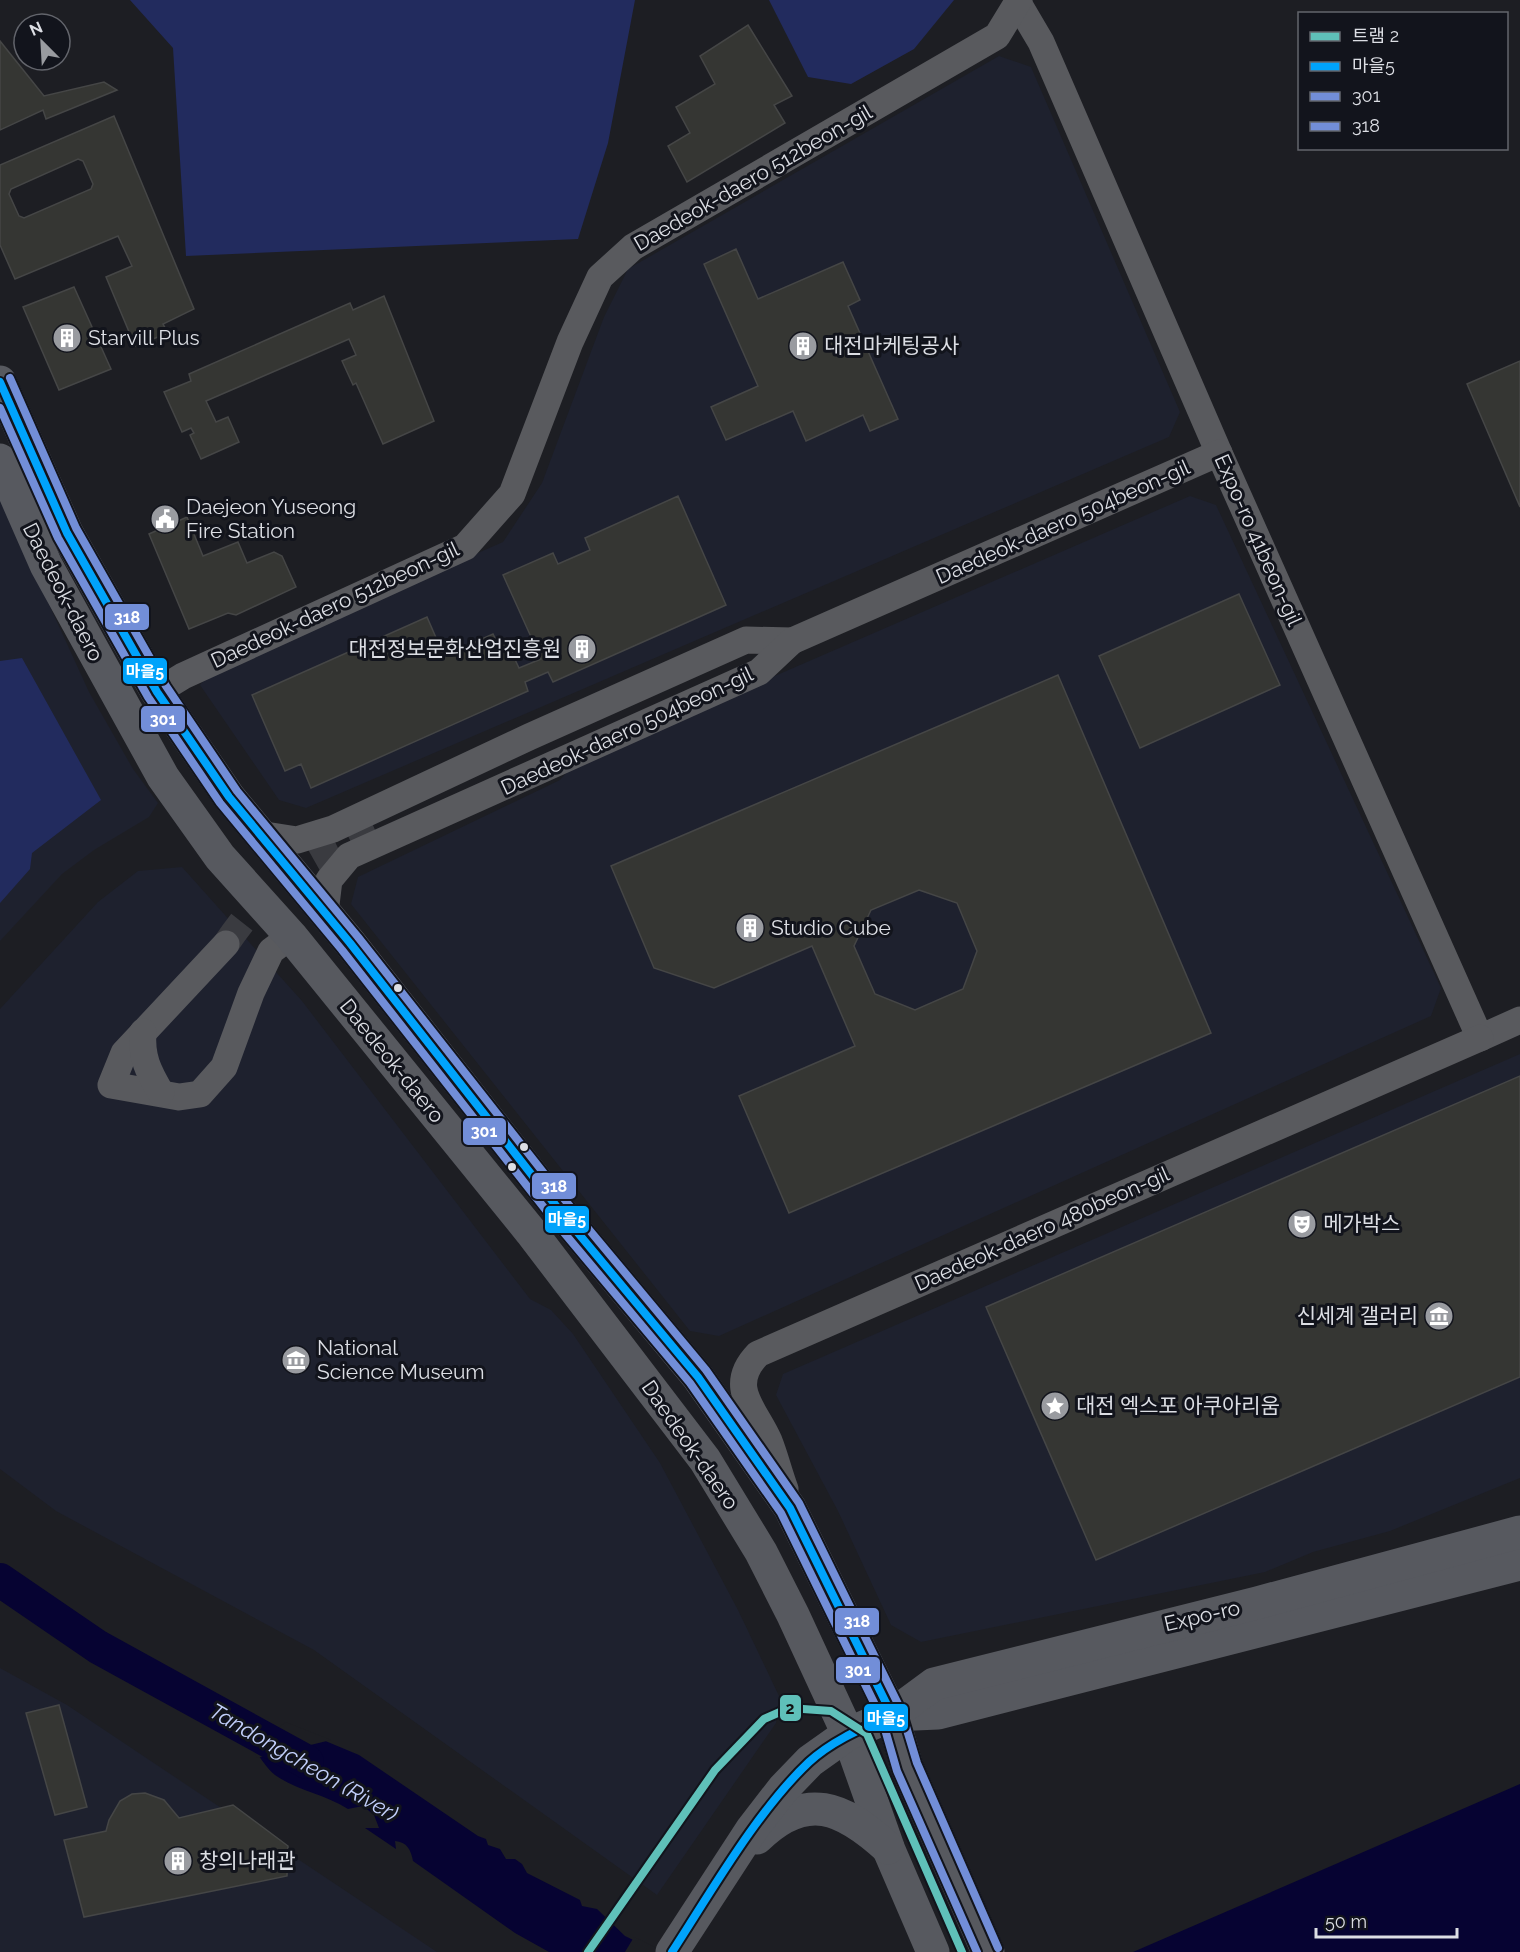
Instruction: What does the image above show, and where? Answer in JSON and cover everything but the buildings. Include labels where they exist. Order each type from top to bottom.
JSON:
[{"type":"main road","name":"Daedeok-daero","points":[[0,382],[67,533],[157,692],[229,797],[325,913],[568,1221],[698,1377],[790,1508],[892,1715],[907,1767],[988,1952]]},
{"type":"main road","name":"Daedeok-daero","points":[[0,460],[46,565],[163,777],[220,857],[291,936],[531,1232],[705,1460],[761,1552],[848,1734],[889,1850],[933,1952]]},
{"type":"main road","name":"Expo-ro","points":[[724,1870],[783,1789],[810,1761],[848,1734],[892,1715],[934,1684],[1257,1603],[1520,1532]]},
{"type":"main road","name":"Expo-ro","points":[[892,1715],[938,1713],[1520,1564]]},
{"type":"main road","points":[[679,1940],[724,1870],[765,1830],[792,1813],[819,1808],[841,1813],[864,1826],[889,1850]]},
{"type":"street","name":"Expo-ro 41beon-gil","points":[[1019,2],[1041,42],[1219,453],[1480,1038]]},
{"type":"street","name":"Daedeok-daero 512beon-gil","points":[[157,692],[183,676],[465,547],[512,494],[570,342],[600,277],[633,247],[997,36],[1019,2]]},
{"type":"street","name":"Daedeok-daero 504beon-gil","points":[[325,913],[329,880],[350,856],[489,786],[792,641],[1219,453]]},
{"type":"street","points":[[259,834],[297,840],[333,829],[746,640],[792,641]]},
{"type":"street","points":[[465,767],[457,782],[467,795],[489,786]]},
{"type":"street","points":[[226,944],[124,1053],[111,1085],[179,1097],[200,1094],[214,1082],[224,1067],[251,993],[271,951],[291,936]]},
{"type":"street","points":[[1480,1038],[1520,1020]]},
{"type":"street","points":[[143,1032],[141,1049],[145,1066],[161,1093]]},
{"type":"street","name":"Daedeok-daero 480beon-gil","points":[[790,1508],[768,1439],[749,1409],[744,1385],[746,1366],[758,1354],[1480,1038]]},
{"type":"shaded area","points":[[130,0],[635,0],[608,143],[578,239],[186,256],[173,48]]},
{"type":"shaded area","points":[[769,0],[954,0],[914,49],[851,84],[808,77]]},
{"type":"shaded area","points":[[999,56],[1031,67],[1180,412],[1169,437],[306,808],[279,800],[200,685],[212,670],[503,542],[542,483],[604,317],[628,269]]},
{"type":"shaded area","points":[[1190,496],[1216,505],[1441,988],[1431,1016],[719,1336],[690,1331],[351,904],[358,877],[560,780],[576,762]]},
{"type":"shaded area","points":[[0,497],[89,692],[133,769],[158,803],[149,817],[94,850],[62,874],[0,941]]},
{"type":"shaded area","points":[[22,658],[101,800],[32,853],[30,869],[0,903],[0,661]]},
{"type":"shaded area","name":"National Science Museum","points":[[182,867],[302,1001],[530,1299],[551,1310],[573,1334],[660,1463],[738,1610],[779,1696],[776,1723],[657,1895],[314,1650],[56,1511],[0,1469],[0,1009],[98,902],[138,871]]},
{"type":"shaded area","points":[[1520,1054],[1520,1478],[1390,1531],[1313,1552],[1265,1572],[921,1642],[891,1625],[838,1511],[776,1395],[783,1374]]},
{"type":"shaded area","points":[[0,1668],[67,1705],[437,1952],[0,1952]]},
{"type":"water","points":[[287,1725],[359,1755],[478,1836],[486,1839],[488,1845],[500,1849],[506,1859],[515,1859],[522,1864],[527,1873],[580,1900],[582,1906],[597,1909],[625,1936],[658,1952],[549,1952],[515,1933],[413,1861],[410,1850],[405,1845],[395,1841],[396,1849],[365,1828],[379,1828],[374,1815],[363,1806],[348,1809],[292,1785],[272,1772],[254,1749]]},
{"type":"water","points":[[1520,1784],[1520,1952],[1133,1952]]},
{"type":"pier","points":[[286,1722],[331,1740],[257,1758],[251,1747]]},
{"type":"pier","points":[[634,1937],[659,1949],[661,1952],[625,1952]]},
{"type":"waterway","name":"Tandongcheon (River)","points":[[0,1580],[98,1647],[307,1762]]},
{"type":"tunnel","points":[[226,944],[258,903],[291,874],[329,852],[376,830]]},
{"type":"tram line","name":"2","points":[[588,1952],[715,1770],[764,1719],[789,1708],[831,1711],[867,1734],[962,1952]]},
{"type":"transit line","name":"318","points":[[10,378],[76,528],[166,686],[237,791],[358,937],[576,1214],[706,1370],[799,1503],[901,1710],[917,1763],[998,1948]]},
{"type":"transit line","name":"마을5","points":[[0,382],[67,533],[157,692],[229,797],[350,943],[568,1221],[698,1377],[790,1508],[892,1715],[828,1747],[809,1762],[790,1782],[753,1828],[672,1952]]},
{"type":"transit line","name":"301","points":[[0,408],[58,538],[148,697],[220,803],[342,950],[560,1228],[690,1383],[781,1513],[882,1719],[897,1771],[977,1952]]},
{"type":"place","name":"Starvill Plus","points":[[67,338]]},
{"type":"place","name":"대전마케팅공사","points":[[803,346]]},
{"type":"place","name":"Daejeon Yuseong Fire Station","points":[[165,519]]},
{"type":"place","name":"대전정보문화산업진흥원","points":[[582,649]]},
{"type":"place","name":"Studio Cube","points":[[750,928]]},
{"type":"place","name":"메가박스","points":[[1302,1224]]},
{"type":"place","name":"신세계 갤러리","points":[[1439,1316]]},
{"type":"place","name":"National Science Museum","points":[[296,1360]]},
{"type":"place","name":"대전 엑스포 아쿠아리움","points":[[1055,1406]]},
{"type":"place","name":"창의나래관","points":[[178,1861]]}]
